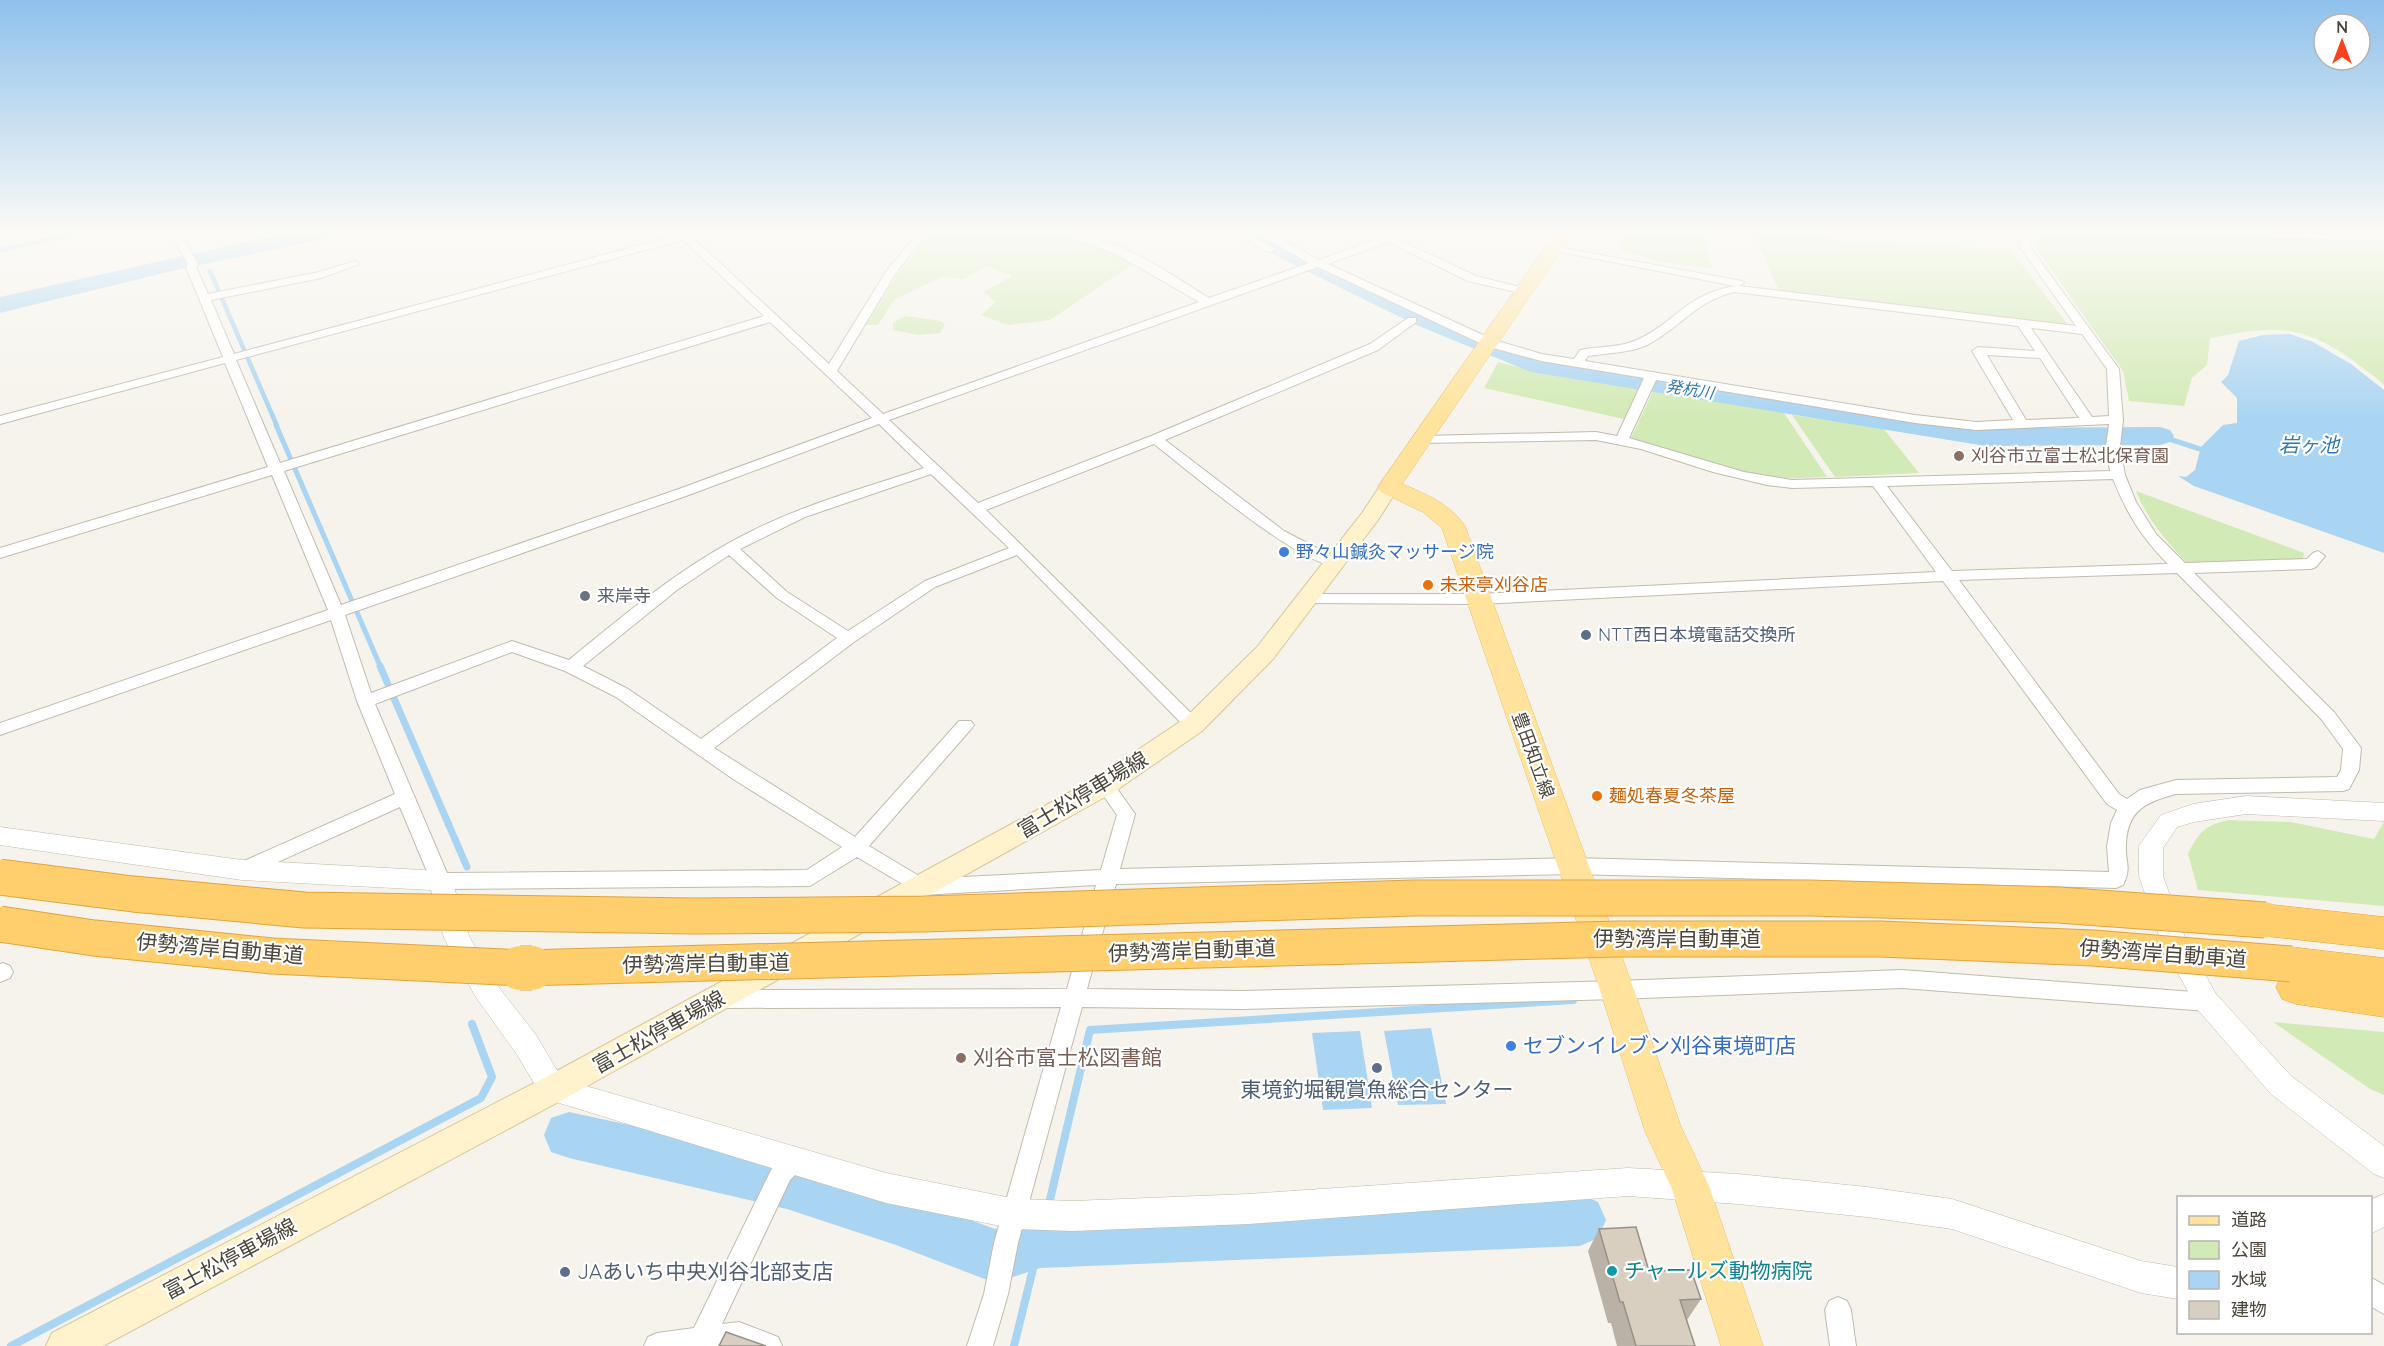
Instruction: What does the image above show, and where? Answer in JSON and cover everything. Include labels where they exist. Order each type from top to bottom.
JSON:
[{"type":"highway","points":[[0,877],[133,894],[316,910],[694,916],[890,914],[1413,898],[1809,898],[2058,905],[2384,933]]},
{"type":"highway","name":"伊勢湾岸自動車道","points":[[0,924],[94,938],[272,956],[524,968],[1618,939],[2293,976]]},
{"type":"highway","points":[[2293,976],[2384,975]]},
{"type":"highway","points":[[2293,976],[2384,1000]]},
{"type":"main road","points":[[1389,488],[1521,296]]},
{"type":"main road","name":"富士松停車場線","points":[[65,1346],[720,999],[1105,785],[1193,725],[1265,653],[1333,562],[1371,516],[1389,488]]},
{"type":"main road","name":"豊田知立線","points":[[1389,488],[1427,503],[1441,512],[1453,526],[1617,990],[1664,1131],[1690,1186],[1742,1346]]},
{"type":"street","points":[[212,296],[202,298],[233,358],[338,610],[405,797],[441,881],[458,938],[484,988],[526,1044],[553,1089],[788,1166],[1016,1214],[1073,1216],[1248,1209],[1628,1182],[1867,1202],[1952,1214],[2141,1277],[2177,1283]]},
{"type":"street","points":[[0,420],[459,296]]},
{"type":"street","points":[[748,296],[1019,549],[1193,725]]},
{"type":"street","points":[[830,372],[876,296]]},
{"type":"street","points":[[1198,296],[1209,303]]},
{"type":"street","points":[[0,729],[681,493],[881,419],[1229,296]]},
{"type":"street","points":[[1362,296],[1483,352],[1541,357],[1915,419],[1976,426],[2116,420]]},
{"type":"street","points":[[1378,296],[1483,352]]},
{"type":"street","points":[[1577,363],[1584,353],[1641,344],[1707,296]]},
{"type":"street","points":[[1792,296],[2087,331]]},
{"type":"street","points":[[370,698],[512,646],[571,667],[622,693],[856,848],[921,887],[1106,877],[1573,866],[2116,880],[2120,869],[2116,846],[2120,823],[2128,808],[2146,795],[2176,787],[2343,784],[2350,770],[2352,748],[2328,716],[2150,537],[2129,502],[2118,475],[2113,446],[2116,420],[2113,369],[2061,296]]},
{"type":"street","points":[[0,553],[771,318]]},
{"type":"street","points":[[976,509],[1156,439],[1374,347],[1412,320]]},
{"type":"street","points":[[2022,323],[2088,421]]},
{"type":"street","points":[[2022,425],[1978,351],[2043,355]]},
{"type":"street","points":[[1622,439],[1651,376]]},
{"type":"street","points":[[1423,440],[1596,436],[1622,439],[1762,482],[1792,484],[2118,475]]},
{"type":"street","points":[[1156,439],[1279,534],[1333,562]]},
{"type":"street","points":[[571,667],[666,589],[731,549],[782,522],[934,469]]},
{"type":"street","points":[[1876,480],[2113,799],[2128,808]]},
{"type":"street","points":[[731,549],[782,596],[848,638]]},
{"type":"street","points":[[702,748],[848,638],[930,584],[1019,549]]},
{"type":"street","points":[[1306,599],[1478,599],[1948,576],[2311,564],[2318,556]]},
{"type":"street","points":[[0,836],[242,870],[441,881],[810,879],[856,848],[965,725]]},
{"type":"street","points":[[980,1346],[996,1294],[1006,1243],[1016,1214],[1106,877],[1126,814],[1105,785]]},
{"type":"street","points":[[242,870],[405,797]]},
{"type":"street","points":[[2384,812],[2246,805],[2193,813],[2169,821],[2151,846],[2151,876],[2174,942],[2206,1002],[2281,1085],[2384,1164]]},
{"type":"street","points":[[720,999],[1242,1000],[1617,990],[1902,979],[2206,1002]]},
{"type":"street","points":[[700,1343],[788,1166]]},
{"type":"street","points":[[2372,1291],[2384,1301]]},
{"type":"street","points":[[1838,1310],[1843,1346]]},
{"type":"street","points":[[657,1346],[700,1343],[739,1335],[769,1346]]},
{"type":"green space","points":[[884,296],[903,296],[894,300],[878,325],[866,325]]},
{"type":"green space","points":[[989,296],[1086,296],[1050,320],[1008,325],[981,315],[996,302]]},
{"type":"green space","points":[[1833,296],[2046,296],[2068,325]]},
{"type":"green space","points":[[2070,296],[2384,296],[2384,385],[2332,347],[2299,333],[2284,330],[2250,331],[2210,338],[2207,365],[2192,378],[2184,406],[2129,401],[2123,371]]},
{"type":"green space","points":[[905,316],[941,321],[945,325],[940,333],[919,335],[893,330],[893,323]]},
{"type":"green space","points":[[1498,362],[1527,369],[1640,387],[1624,419],[1484,388]]},
{"type":"green space","points":[[1654,389],[1784,413],[1827,477],[1770,479],[1631,438]]},
{"type":"green space","points":[[1792,415],[1883,428],[1919,473],[1835,477]]},
{"type":"green space","points":[[2136,491],[2304,553],[2303,559],[2187,563],[2158,529]]},
{"type":"green space","points":[[2229,820],[2291,822],[2374,839],[2384,822],[2384,906],[2198,890],[2188,854],[2196,840],[2208,827]]},
{"type":"green space","points":[[2273,1022],[2384,1032],[2384,1095],[2370,1089]]},
{"type":"water","name":"岩ヶ池","points":[[2290,334],[2313,342],[2351,364],[2384,390],[2384,553],[2194,486],[2178,476],[2186,477],[2195,470],[2201,447],[2223,425],[2237,423],[2237,398],[2221,382],[2228,375],[2239,341],[2263,335]]},
{"type":"water","points":[[1431,1028],[1446,1104],[1398,1105],[1384,1031]]},
{"type":"water","points":[[1360,1031],[1372,1108],[1323,1110],[1312,1033]]},
{"type":"building","points":[[1636,1227],[1649,1271],[1691,1270],[1701,1299],[1680,1300],[1695,1346],[1636,1346],[1623,1302],[1620,1302],[1599,1229]]},
{"type":"building","points":[[726,1332],[766,1346],[719,1346]]},
{"type":"waterway","name":"発杭川","points":[[0,305],[39,296]]},
{"type":"waterway","points":[[221,296],[277,426]]},
{"type":"waterway","name":"発杭川","points":[[1374,296],[1531,364],[1986,437],[2160,436]]},
{"type":"waterway","points":[[276,425],[381,668]]},
{"type":"waterway","points":[[2160,436],[2206,451]]},
{"type":"waterway","points":[[380,666],[467,867]]},
{"type":"waterway","points":[[1048,1208],[1090,1030],[1573,1000]]},
{"type":"waterway","points":[[11,1346],[481,1098],[492,1077],[472,1024]]},
{"type":"waterway","points":[[569,1135],[787,1184],[896,1219],[995,1256],[1040,1242],[1580,1220]]},
{"type":"waterway","points":[[1014,1346],[1044,1224]]},
{"type":"place","name":"刈谷市立富士松北保育園","points":[[1959,456]]},
{"type":"place","name":"野々山鍼灸マッサージ院","points":[[1284,552]]},
{"type":"place","name":"未来亭刈谷店","points":[[1428,585]]},
{"type":"place","name":"来岸寺","points":[[585,596]]},
{"type":"place","name":"NTT西日本境電話交換所","points":[[1586,635]]},
{"type":"place","name":"麺処春夏冬茶屋","points":[[1597,796]]},
{"type":"place","name":"セブンイレブン刈谷東境町店","points":[[1511,1046]]},
{"type":"place","name":"刈谷市富士松図書館","points":[[961,1058]]},
{"type":"place","name":"東境釣堀観賞魚総合センター","points":[[1377,1068]]},
{"type":"place","name":"チャールズ動物病院","points":[[1612,1271]]},
{"type":"place","name":"JAあいち中央刈谷北部支店","points":[[565,1272]]}]
